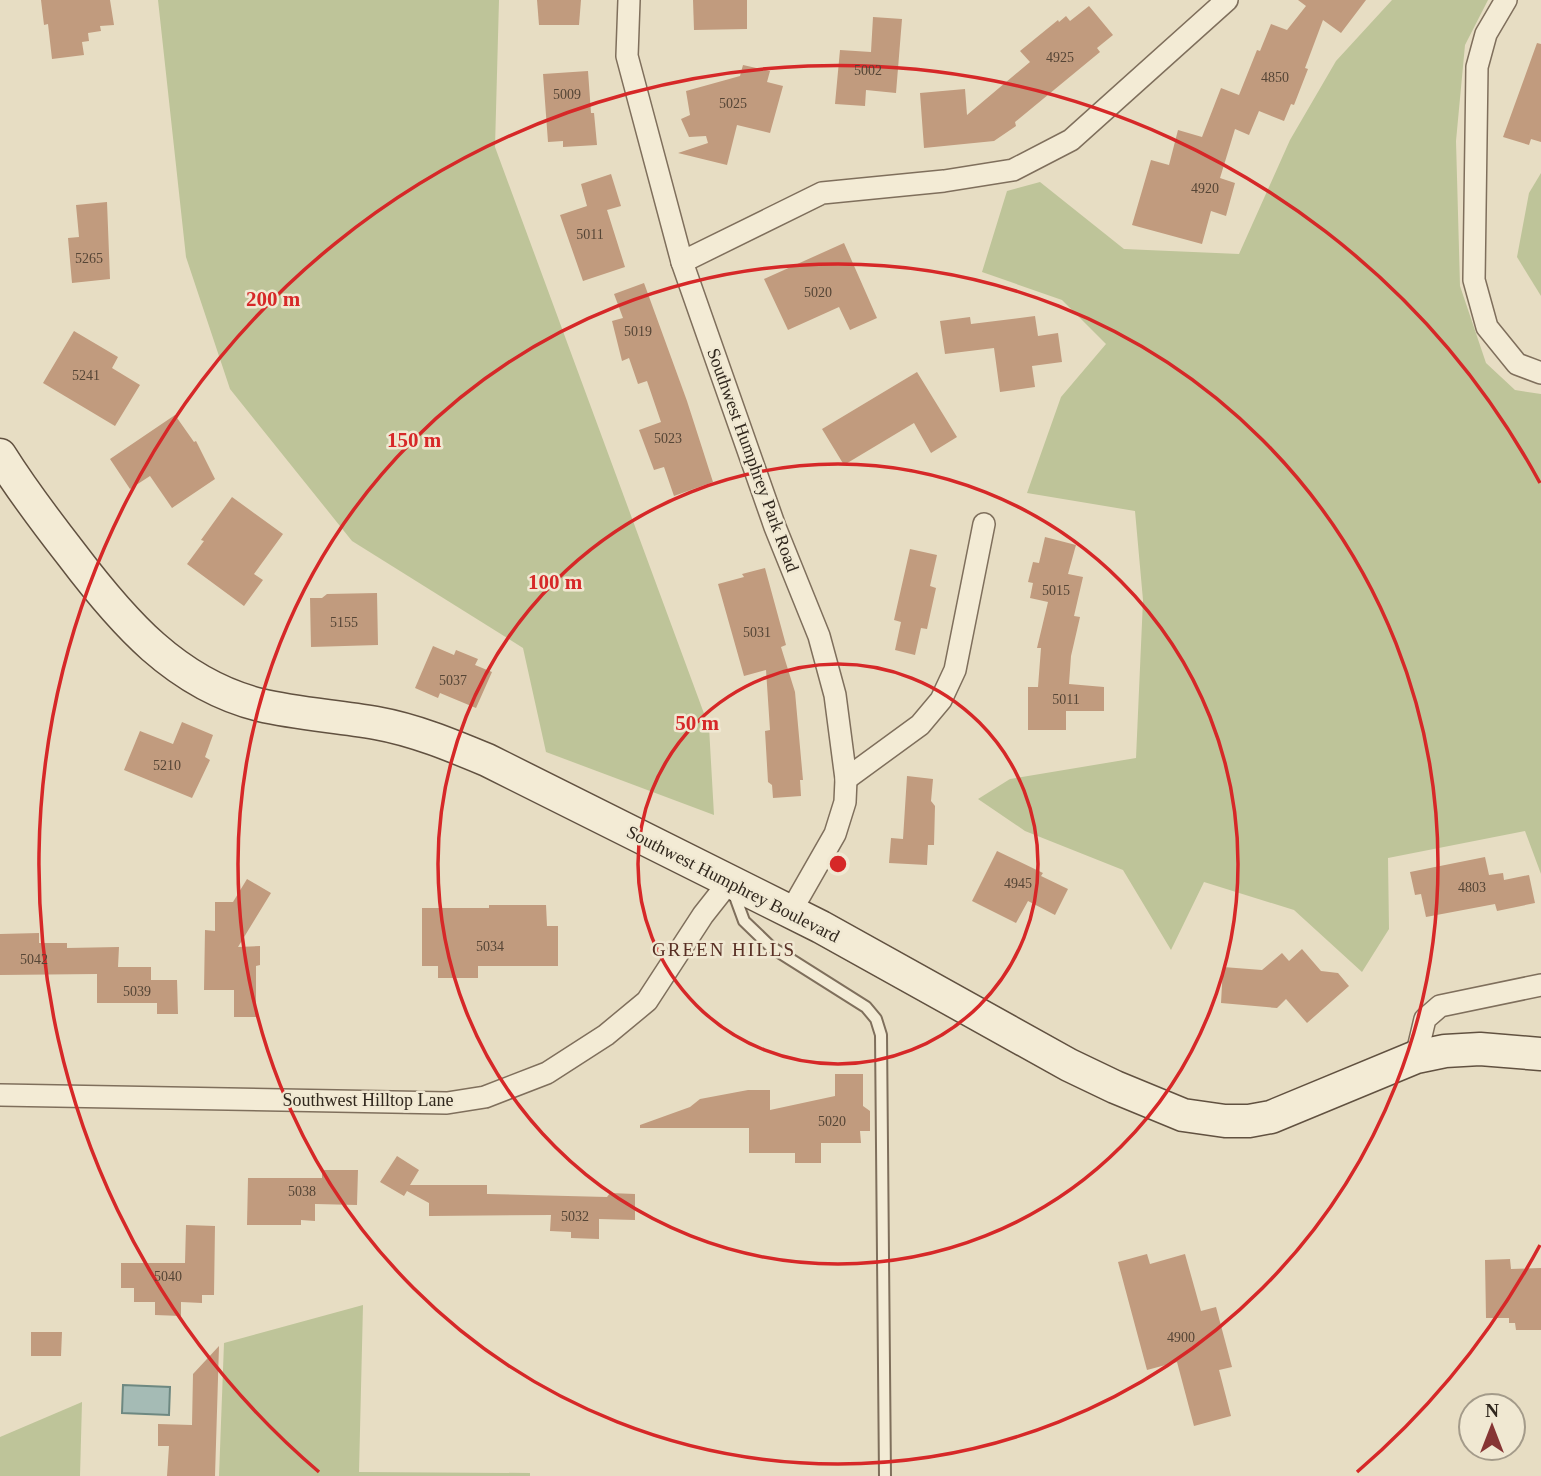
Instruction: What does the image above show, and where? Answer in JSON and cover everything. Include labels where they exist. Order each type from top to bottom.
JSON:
[{"type":"main road","name":"Southwest Humphrey Boulevard","points":[[0,456],[107,601],[135,632],[159,653],[202,682],[258,704],[377,723],[442,741],[487,760],[791,911],[1069,1065],[1183,1115],[1225,1121],[1271,1117],[1416,1057],[1445,1051],[1480,1049],[1541,1054]]},
{"type":"street","name":"Southwest Humphrey Park Road","points":[[629,0],[626,56],[682,262],[775,527],[819,636],[835,695],[846,779],[845,802],[835,834],[791,911]]},
{"type":"street","points":[[682,262],[822,193],[944,181],[1013,170],[1071,140],[1227,0]]},
{"type":"street","points":[[1506,0],[1486,34],[1478,67],[1474,280],[1487,327],[1517,364],[1541,373]]},
{"type":"street","points":[[846,779],[920,725],[941,700],[956,670],[984,524]]},
{"type":"street","name":"Southwest Hilltop Lane","points":[[0,1095],[447,1103],[485,1097],[547,1073],[606,1035],[647,1001],[703,915],[729,882]]},
{"type":"street","points":[[1416,1057],[1425,1019],[1440,1006],[1541,985]]},
{"type":"lane","points":[[729,882],[744,921],[771,947],[866,1006],[876,1019],[881,1035],[885,1476]]},
{"type":"green space","points":[[158,0],[499,0],[495,147],[709,727],[714,815],[546,752],[523,648],[352,541],[230,389],[186,257]]},
{"type":"green space","points":[[1392,0],[1488,0],[1465,45],[1456,141],[1460,286],[1486,363],[1515,390],[1541,394],[1541,874],[1525,831],[1388,858],[1389,929],[1362,972],[1294,910],[1204,882],[1171,950],[1123,870],[1025,831],[978,799],[1010,779],[1136,758],[1143,600],[1135,511],[1027,493],[1061,397],[1106,344],[1062,300],[982,272],[1007,191],[1040,182],[1124,249],[1239,254],[1290,140],[1336,61]]},
{"type":"green space","points":[[1541,173],[1541,296],[1517,257],[1529,193]]},
{"type":"green space","points":[[363,1305],[359,1472],[530,1473],[530,1476],[219,1476],[224,1343]]},
{"type":"green space","points":[[82,1402],[80,1476],[0,1476],[0,1437]]},
{"type":"water","points":[[123,1385],[170,1387],[169,1415],[122,1413]]},
{"type":"building","points":[[41,0],[110,0],[114,25],[100,26],[101,31],[88,33],[89,41],[82,42],[84,55],[52,59],[48,24],[44,25]]},
{"type":"building","points":[[537,0],[581,0],[579,25],[539,25]]},
{"type":"building","points":[[693,0],[747,0],[747,29],[694,30]]},
{"type":"building","points":[[1298,0],[1366,0],[1341,33],[1323,20],[1305,68],[1308,69],[1294,105],[1291,104],[1284,121],[1259,111],[1249,135],[1235,129],[1220,178],[1235,183],[1226,216],[1211,211],[1202,244],[1132,225],[1151,160],[1169,165],[1178,130],[1202,137],[1221,88],[1239,95],[1271,24],[1287,30],[1306,6]]},
{"type":"building","points":[[1089,6],[1113,35],[1097,48],[1100,52],[1015,122],[1016,126],[994,141],[924,148],[920,93],[965,89],[967,115],[1030,62],[1020,51],[1058,20],[1059,22],[1066,16],[1070,21]]},
{"type":"building","points":[[873,17],[902,19],[896,93],[866,90],[865,106],[835,104],[840,50],[871,52]]},
{"type":"building","points":[[1537,43],[1541,44],[1541,142],[1531,139],[1529,145],[1503,137]]},
{"type":"building","points":[[743,65],[770,71],[767,82],[783,86],[770,133],[737,125],[727,165],[678,153],[708,143],[706,136],[689,137],[681,119],[690,115],[686,91],[740,76]]},
{"type":"building","points":[[588,71],[597,145],[563,147],[563,141],[548,142],[543,74]]},
{"type":"building","points":[[611,174],[621,206],[607,210],[625,267],[583,281],[560,215],[587,206],[581,184]]},
{"type":"building","points":[[107,202],[110,279],[72,283],[68,238],[79,237],[76,205]]},
{"type":"building","points":[[844,243],[877,318],[850,330],[839,307],[788,330],[764,279]]},
{"type":"building","points":[[644,283],[713,482],[674,496],[664,467],[654,470],[639,430],[661,422],[647,381],[638,384],[629,358],[622,361],[612,321],[623,318],[614,294]]},
{"type":"building","points":[[1035,316],[1038,336],[1058,333],[1062,362],[1032,366],[1035,387],[1000,392],[994,348],[945,354],[940,321],[970,317],[971,324]]},
{"type":"building","points":[[74,331],[118,357],[112,368],[140,385],[115,426],[43,383]]},
{"type":"building","points":[[917,372],[957,437],[931,453],[914,423],[844,465],[822,429]]},
{"type":"building","points":[[175,415],[194,442],[196,441],[215,479],[172,508],[150,476],[130,489],[110,459]]},
{"type":"building","points":[[232,497],[283,534],[254,574],[263,580],[244,606],[187,564]]},
{"type":"building","points":[[1045,537],[1076,545],[1068,574],[1083,577],[1074,616],[1080,617],[1071,656],[1069,684],[1104,687],[1104,711],[1066,711],[1066,730],[1028,730],[1028,687],[1038,687],[1041,648],[1037,648],[1048,602],[1030,598],[1033,583],[1028,582],[1033,562],[1039,563]]},
{"type":"building","points":[[910,549],[937,555],[930,586],[936,588],[927,629],[921,628],[915,655],[895,650],[901,622],[894,620]]},
{"type":"building","points":[[765,568],[786,645],[781,647],[795,692],[803,780],[800,780],[801,796],[773,798],[772,785],[768,782],[765,731],[770,730],[766,670],[744,676],[718,584]]},
{"type":"building","points":[[377,593],[378,645],[311,647],[310,598],[322,598],[327,594]]},
{"type":"building","points":[[433,646],[454,655],[456,650],[478,659],[475,665],[492,672],[476,708],[440,693],[438,698],[415,688]]},
{"type":"building","points":[[182,722],[213,735],[205,757],[210,760],[192,798],[124,770],[140,731],[173,744]]},
{"type":"building","points":[[907,776],[933,779],[931,801],[935,806],[934,845],[928,845],[927,865],[889,863],[891,838],[903,839]]},
{"type":"building","points":[[997,851],[1043,873],[1041,876],[1068,889],[1055,915],[1028,901],[1016,923],[972,901]]},
{"type":"building","points":[[1485,857],[1489,875],[1503,873],[1504,880],[1529,875],[1535,903],[1497,911],[1495,904],[1426,917],[1421,894],[1415,895],[1410,872]]},
{"type":"building","points":[[247,879],[271,893],[238,947],[260,946],[260,965],[256,966],[256,1017],[234,1017],[234,990],[204,990],[205,930],[215,931],[215,902],[233,902]]},
{"type":"building","points":[[489,905],[546,905],[547,926],[558,926],[558,966],[478,966],[478,978],[438,978],[438,966],[422,966],[422,908],[489,908]]},
{"type":"building","points":[[39,933],[39,943],[67,943],[67,948],[119,947],[118,967],[151,967],[151,980],[177,980],[178,1014],[157,1014],[157,1003],[97,1003],[97,974],[0,975],[0,934]]},
{"type":"building","points":[[1302,949],[1321,971],[1338,973],[1349,986],[1307,1023],[1286,999],[1277,1008],[1221,1003],[1223,967],[1262,970],[1282,953],[1289,961]]},
{"type":"building","points":[[835,1074],[863,1074],[863,1106],[870,1111],[870,1131],[860,1131],[861,1143],[821,1143],[821,1163],[795,1163],[795,1153],[749,1153],[749,1128],[640,1128],[640,1125],[690,1107],[700,1099],[748,1090],[770,1090],[770,1110],[835,1096]]},
{"type":"building","points":[[397,1156],[419,1170],[410,1185],[487,1185],[487,1194],[607,1197],[610,1193],[635,1194],[635,1220],[599,1219],[599,1239],[571,1238],[571,1232],[550,1231],[551,1215],[429,1216],[429,1203],[407,1191],[404,1196],[380,1182]]},
{"type":"building","points":[[322,1170],[358,1170],[357,1205],[315,1204],[315,1221],[301,1220],[301,1225],[247,1225],[248,1178],[322,1178]]},
{"type":"building","points":[[186,1225],[215,1226],[214,1295],[202,1295],[202,1303],[181,1302],[181,1316],[155,1315],[155,1302],[134,1302],[134,1288],[121,1288],[121,1263],[185,1263]]},
{"type":"building","points":[[1147,1254],[1150,1264],[1185,1254],[1201,1311],[1216,1307],[1232,1367],[1219,1370],[1231,1416],[1194,1426],[1177,1362],[1147,1370],[1118,1262]]},
{"type":"building","points":[[1510,1259],[1511,1269],[1541,1268],[1541,1330],[1516,1330],[1515,1323],[1509,1323],[1509,1318],[1486,1318],[1485,1260]]},
{"type":"building","points":[[31,1332],[62,1332],[61,1356],[31,1356]]},
{"type":"building","points":[[219,1346],[215,1476],[167,1476],[169,1446],[158,1446],[158,1424],[192,1425],[193,1374]]},
{"type":"district","name":"GREEN HILLS","points":[[724,949]]}]
